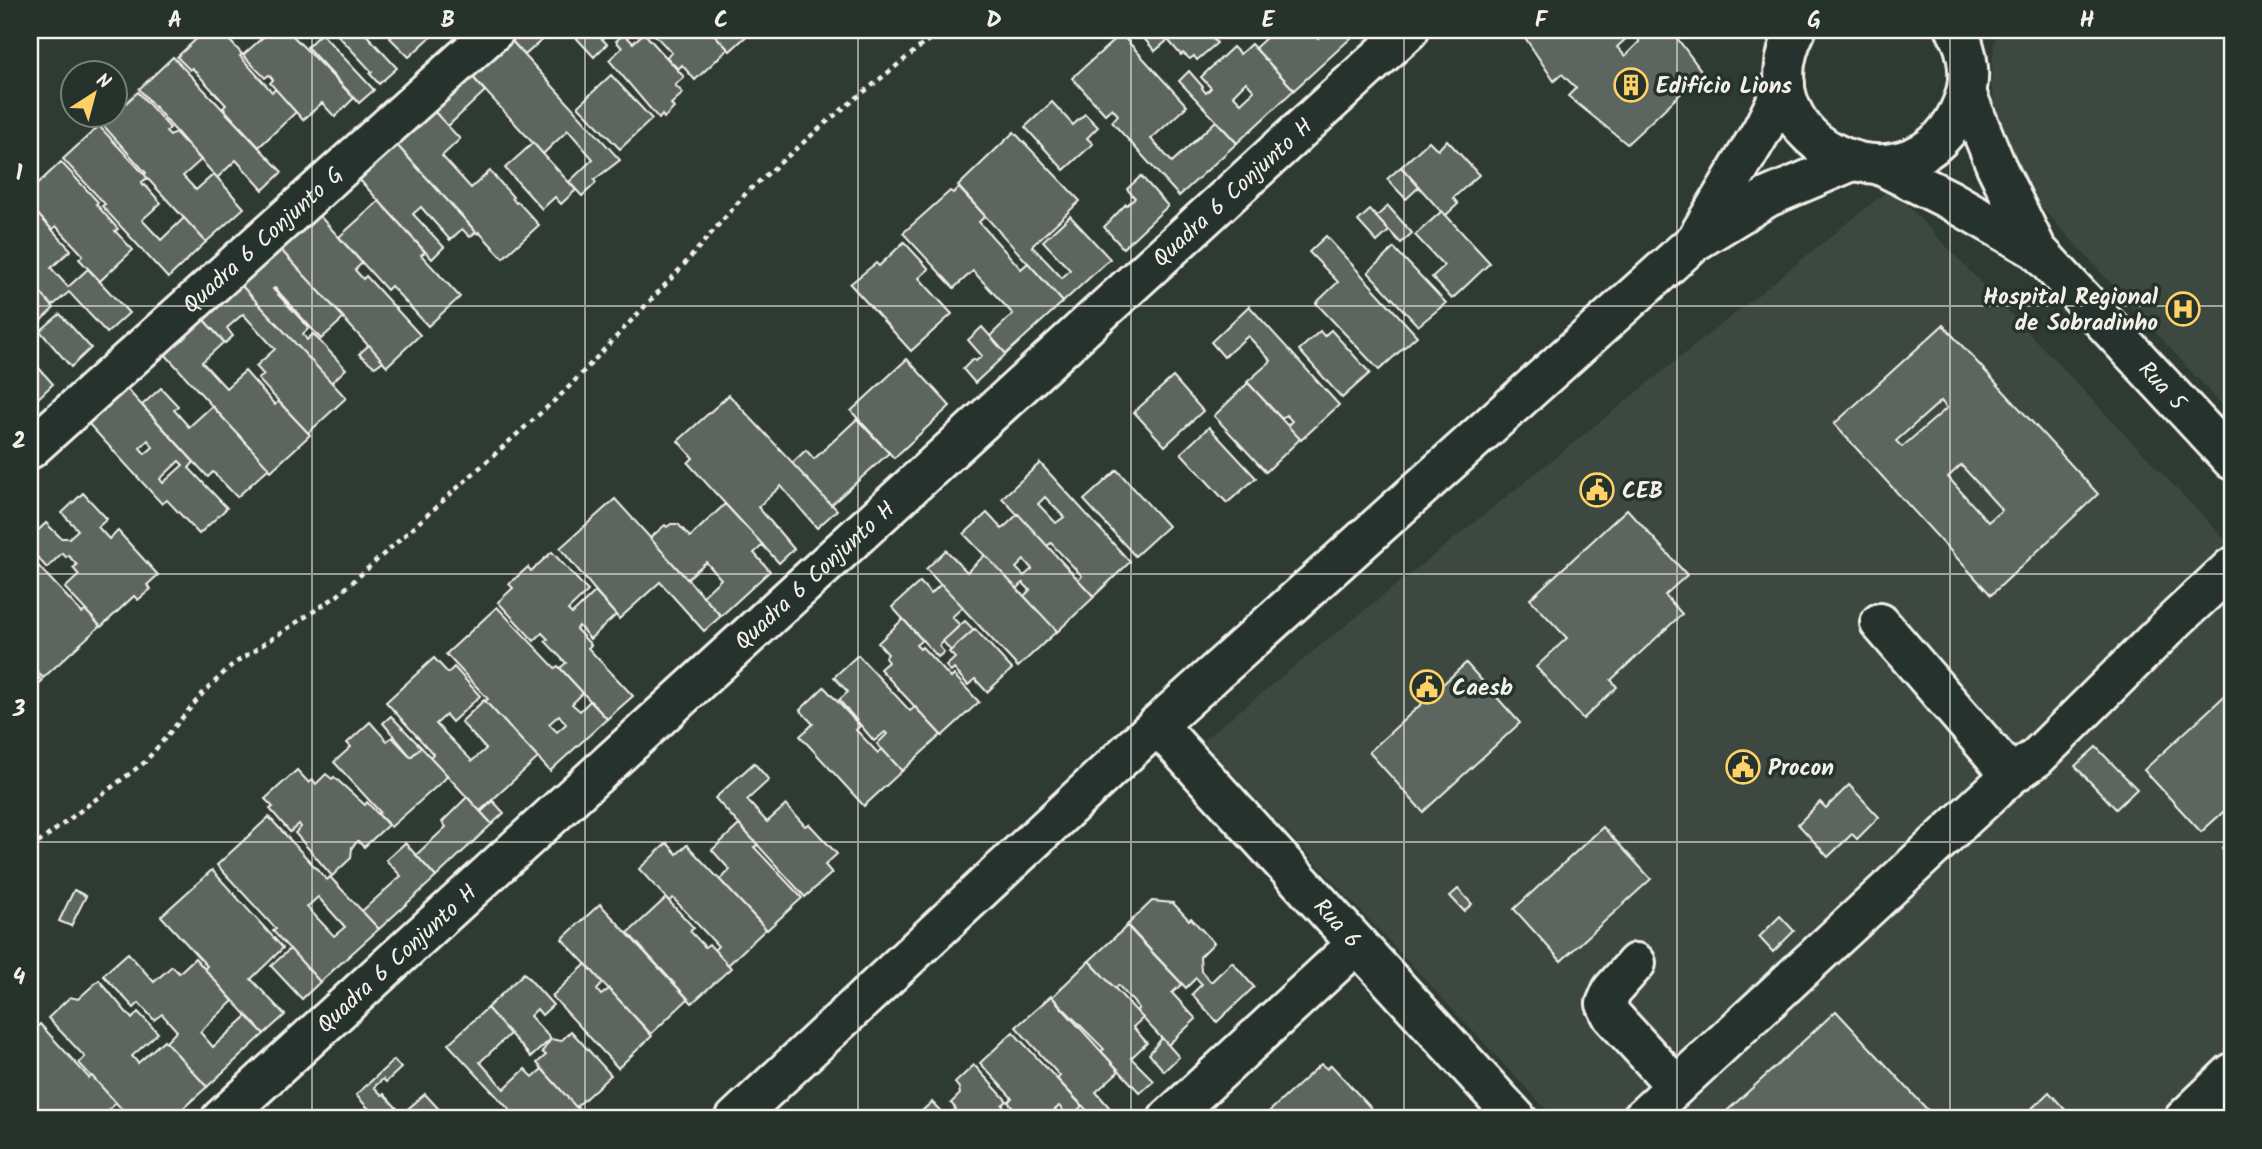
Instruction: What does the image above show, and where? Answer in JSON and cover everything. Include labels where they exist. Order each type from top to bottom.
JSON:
[{"type":"street","name":"Quadra 6 Conjunto G","points":[[30,449],[495,30]]},
{"type":"street","name":"Quadra 6 Conjunto H","points":[[221,1119],[1409,30]]},
{"type":"street","name":"Rua 5","points":[[1956,30],[1961,37],[1967,80],[1996,166],[2037,250],[2232,460]]},
{"type":"street","points":[[735,1119],[1157,725],[1694,242],[1768,197],[1866,164],[1911,159],[1937,144],[1956,121],[1984,30]]},
{"type":"street","points":[[1694,242],[1755,142],[1785,84],[1784,64],[1788,35]]},
{"type":"street","name":"Rua 5","points":[[1785,84],[1791,110],[1806,132],[1826,150],[1950,200],[2037,250]]},
{"type":"street","points":[[1641,1119],[2011,775],[2036,758],[2232,567]]},
{"type":"street","points":[[1880,622],[2011,775]]},
{"type":"street","name":"Rua 6","points":[[1157,725],[1517,1119]]},
{"type":"street","points":[[1168,1119],[1357,944]]},
{"type":"street","points":[[1636,963],[1612,990],[1606,1004],[1612,1016],[1676,1086]]},
{"type":"street","points":[[2184,1119],[2232,1073]]},
{"type":"path","points":[[30,849],[145,762],[203,693],[232,665],[337,596],[564,392],[681,268],[748,191],[829,120],[941,30]]},
{"type":"shaded area","name":"Hospital Regional de Sobradinho","points":[[1999,30],[2232,30],[2232,416],[2036,201],[2003,146],[1991,83],[1994,42]]},
{"type":"shaded area","points":[[1891,188],[2232,547],[2232,1119],[1555,1119],[1202,741]]},
{"type":"building","points":[[206,30],[220,30],[272,92],[276,89],[296,112],[259,147],[223,108],[226,105],[192,68],[190,70],[177,57]]},
{"type":"building","points":[[271,30],[287,30],[354,98],[335,117],[322,103],[303,120],[270,83],[273,80],[269,75],[265,78],[243,55]]},
{"type":"building","points":[[333,30],[362,30],[397,68],[379,84],[370,74],[372,72]]},
{"type":"building","points":[[399,30],[432,30],[435,33],[409,57],[390,38]]},
{"type":"building","points":[[516,30],[553,30],[525,55],[508,37]]},
{"type":"building","points":[[569,30],[604,30],[598,35],[607,44],[594,57]]},
{"type":"building","points":[[650,30],[710,30],[728,49],[695,80],[682,65],[678,69],[666,57],[672,53]]},
{"type":"building","points":[[710,30],[753,30],[730,51]]},
{"type":"building","points":[[1147,30],[1214,30],[1217,34],[1212,38],[1217,43],[1197,60],[1194,56],[1190,59],[1183,53],[1181,55],[1168,40],[1155,51],[1141,35]]},
{"type":"building","points":[[1263,30],[1286,30],[1290,34],[1294,30],[1311,30],[1318,38],[1327,30],[1344,30],[1351,38],[1294,90],[1255,48],[1268,36]]},
{"type":"building","name":"Edifício Lions","points":[[1520,30],[1601,30],[1606,35],[1611,30],[1631,30],[1629,36],[1617,47],[1625,56],[1639,42],[1639,30],[1671,30],[1703,73],[1627,144],[1568,96],[1576,88],[1562,74],[1554,81]]},
{"type":"building","points":[[321,33],[374,90],[359,103],[307,47]]},
{"type":"building","points":[[644,33],[684,77],[675,85],[683,93],[671,104],[674,108],[664,118],[662,115],[659,119],[609,60],[622,48],[616,41],[624,34],[633,43]]},
{"type":"building","points":[[1121,34],[1187,106],[1151,139],[1172,162],[1216,121],[1237,143],[1179,196],[1112,122],[1118,115],[1112,108],[1105,114],[1072,78]]},
{"type":"building","points":[[508,37],[620,160],[594,180],[596,183],[582,196],[569,182],[593,159],[568,130],[543,154],[469,73]]},
{"type":"building","points":[[1251,44],[1294,90],[1237,143],[1179,81],[1189,71],[1206,93],[1211,88],[1201,77],[1233,47],[1240,54]],"holes":[[[1246,82],[1254,91],[1241,103],[1233,95]]]},
{"type":"building","points":[[173,57],[282,172],[263,190],[236,160],[217,178],[139,89]]},
{"type":"building","points":[[469,73],[485,91],[448,126],[431,108]]},
{"type":"building","points":[[611,75],[652,119],[620,149],[578,106]]},
{"type":"building","points":[[138,92],[170,128],[166,132],[170,136],[175,132],[201,160],[183,176],[196,190],[214,174],[244,208],[206,242],[107,130],[130,130],[130,99]]},
{"type":"building","points":[[1052,102],[1073,125],[1085,114],[1098,127],[1087,138],[1093,144],[1064,170],[1025,127]]},
{"type":"building","points":[[431,108],[460,139],[442,156],[471,188],[490,171],[516,203],[518,202],[539,225],[503,258],[394,142]]},
{"type":"building","points":[[95,130],[103,130],[144,174],[147,178],[142,182],[143,186],[145,185],[161,203],[142,220],[161,240],[184,218],[206,242],[168,278],[63,159]]},
{"type":"building","points":[[1014,132],[1080,201],[1032,246],[1062,278],[1070,270],[1043,241],[1070,216],[1110,259],[1063,302],[958,186]]},
{"type":"building","points":[[1447,140],[1479,175],[1453,198],[1458,204],[1445,216],[1401,167],[1429,141],[1438,150]]},
{"type":"building","points":[[394,142],[476,232],[470,237],[462,229],[450,240],[421,207],[413,214],[444,247],[432,259],[357,177]]},
{"type":"building","points":[[533,143],[576,190],[561,204],[555,197],[542,209],[505,168]]},
{"type":"building","points":[[61,162],[98,202],[96,204],[118,229],[115,231],[133,250],[100,281],[79,259],[83,255],[56,226],[52,230],[30,206],[30,191]]},
{"type":"building","points":[[1401,167],[1419,187],[1406,199],[1387,179]]},
{"type":"building","points":[[1141,176],[1168,206],[1123,248],[1104,227],[1135,198],[1127,189]]},
{"type":"building","points":[[959,188],[985,216],[979,222],[1021,269],[1028,263],[1063,302],[1006,354],[990,336],[1013,314],[973,271],[954,288],[903,233],[950,191],[953,193]]},
{"type":"building","points":[[379,201],[425,252],[421,255],[460,297],[428,326],[391,286],[387,290],[339,237]]},
{"type":"building","points":[[30,206],[71,250],[51,268],[68,287],[88,269],[129,313],[107,333],[69,292],[52,306],[30,281]]},
{"type":"building","points":[[1388,206],[1412,233],[1401,243],[1376,217]]},
{"type":"building","points":[[1370,210],[1389,231],[1377,242],[1358,221]]},
{"type":"building","points":[[1442,211],[1490,263],[1452,299],[1432,277],[1444,266],[1415,235]]},
{"type":"building","points":[[317,213],[362,263],[355,270],[363,279],[366,276],[420,335],[387,366],[279,248]]},
{"type":"building","points":[[1326,236],[1417,336],[1379,370],[1316,303],[1338,282],[1309,252]]},
{"type":"building","points":[[904,242],[929,269],[919,278],[952,314],[911,351],[850,284],[876,263],[879,266]]},
{"type":"building","points":[[279,248],[344,318],[321,339],[275,288],[273,289],[309,328],[303,334],[307,340],[313,334],[346,369],[331,383],[240,284]]},
{"type":"building","points":[[1394,248],[1446,303],[1418,326],[1368,272]]},
{"type":"building","points":[[30,281],[54,308],[30,331]]},
{"type":"building","points":[[240,284],[346,398],[308,433],[258,379],[264,375],[256,366],[275,349],[243,314],[227,328],[233,336],[225,343],[202,318]]},
{"type":"building","points":[[1249,306],[1339,405],[1301,440],[1287,426],[1292,421],[1286,415],[1282,419],[1247,382],[1271,361],[1248,336],[1224,357],[1211,342]]},
{"type":"building","points":[[60,314],[91,348],[71,367],[40,331]]},
{"type":"building","points":[[202,318],[224,342],[202,362],[226,388],[245,371],[275,405],[278,401],[310,435],[271,471],[164,353]]},
{"type":"building","points":[[1943,325],[2098,494],[1991,595],[1834,424]],"holes":[[[1941,401],[1947,408],[1902,447],[1896,441]],[[1961,465],[2002,510],[1988,522],[1948,477]]]},
{"type":"building","points":[[982,327],[1006,354],[975,383],[963,369],[973,359],[976,361],[982,356],[968,340]]},
{"type":"building","points":[[1331,330],[1370,373],[1342,398],[1299,350],[1320,331],[1324,336]]},
{"type":"building","points":[[369,345],[383,361],[375,367],[359,354]]},
{"type":"building","points":[[30,358],[53,384],[30,406]]},
{"type":"building","points":[[907,359],[950,406],[894,458],[851,411]]},
{"type":"building","points":[[1173,377],[1203,411],[1165,446],[1134,412]]},
{"type":"building","points":[[1248,383],[1300,439],[1266,472],[1214,416]]},
{"type":"building","points":[[126,388],[194,462],[189,468],[227,508],[199,534],[167,500],[162,504],[88,423]],"holes":[[[148,440],[153,447],[145,454],[140,448]],[[179,461],[183,465],[163,483],[160,479]]]},
{"type":"building","points":[[161,388],[178,406],[174,410],[189,427],[212,406],[269,468],[237,497],[213,472],[208,477],[142,405]]},
{"type":"building","points":[[729,395],[837,510],[817,528],[781,486],[758,507],[794,549],[779,563],[688,463],[693,458],[678,441]]},
{"type":"building","points":[[857,419],[889,453],[831,505],[792,463],[806,450],[814,459]]},
{"type":"building","points":[[1209,427],[1256,478],[1227,503],[1181,453]]},
{"type":"building","points":[[1040,463],[1130,562],[1094,596],[1078,580],[1082,576],[1051,543],[1047,546],[1002,498]],"holes":[[[1045,497],[1064,517],[1056,523],[1038,504]]]},
{"type":"building","points":[[1117,470],[1168,526],[1135,556],[1084,500]]},
{"type":"building","points":[[83,493],[107,519],[98,527],[109,539],[118,531],[158,575],[147,585],[151,589],[138,600],[134,596],[101,627],[65,588],[79,575],[73,568],[77,565],[68,555],[66,557],[62,553],[47,568],[30,549],[30,538],[46,523],[61,538],[69,538],[78,530],[62,513]]},
{"type":"building","points":[[615,499],[721,616],[704,631],[660,582],[619,619],[560,548]]},
{"type":"building","points":[[725,504],[763,545],[754,553],[770,571],[721,616],[703,596],[721,579],[706,562],[687,579],[650,538],[665,525],[667,527],[671,524],[678,524],[690,537]]},
{"type":"building","points":[[1627,509],[1687,575],[1665,595],[1682,614],[1611,680],[1617,687],[1583,719],[1536,667],[1567,638],[1530,599]]},
{"type":"building","points":[[987,513],[1002,529],[1018,514],[1094,597],[1057,632],[1024,596],[1030,590],[1023,583],[1017,589],[964,534]],"holes":[[[1024,560],[1032,569],[1024,576],[1016,568]]]},
{"type":"building","points":[[946,550],[967,572],[985,555],[1057,631],[1018,667],[926,569]]},
{"type":"building","points":[[552,552],[588,591],[568,610],[572,614],[595,592],[616,615],[590,639],[579,626],[576,629],[591,645],[588,648],[633,696],[607,719],[560,668],[566,663],[545,641],[548,639],[542,633],[534,641],[498,602],[513,588],[509,584],[528,567],[531,571]]},
{"type":"building","points":[[30,557],[82,613],[86,611],[100,626],[43,678],[30,664]]},
{"type":"building","points":[[920,582],[931,594],[941,584],[963,607],[952,617],[960,625],[939,646],[944,652],[938,657],[892,607]]},
{"type":"building","points":[[497,607],[555,668],[558,666],[583,693],[572,704],[580,711],[590,701],[607,719],[550,771],[446,654]],"holes":[[[559,715],[566,724],[557,732],[549,724]]]},
{"type":"building","points":[[903,619],[922,640],[916,645],[920,649],[922,647],[951,678],[954,675],[979,702],[942,736],[880,669],[888,662],[885,658],[888,654],[878,643]]},
{"type":"building","points":[[965,621],[974,630],[951,651],[943,641]]},
{"type":"building","points":[[975,629],[1012,669],[987,692],[975,679],[968,685],[954,669],[951,672],[946,666],[955,658],[949,652]]},
{"type":"building","points":[[858,655],[910,711],[915,707],[941,735],[902,771],[877,744],[887,734],[885,732],[874,741],[839,700],[848,692],[834,677]]},
{"type":"building","points":[[434,658],[448,673],[454,667],[480,696],[452,722],[446,715],[436,724],[472,761],[486,749],[461,722],[484,700],[538,758],[480,811],[430,757],[433,754],[386,702]]},
{"type":"building","points":[[1466,663],[1520,723],[1423,812],[1369,752]]},
{"type":"building","points":[[30,668],[42,681],[30,692]]},
{"type":"building","points":[[824,687],[860,726],[856,730],[878,753],[882,749],[902,771],[864,806],[800,736],[813,724],[800,710]]},
{"type":"building","points":[[2232,689],[2232,804],[2201,832],[2144,770]]},
{"type":"building","points":[[391,716],[421,747],[411,757],[383,723]]},
{"type":"building","points":[[370,722],[387,741],[392,737],[411,757],[421,747],[447,775],[391,827],[334,762],[351,747],[347,743]]},
{"type":"building","points":[[2096,747],[2137,789],[2116,809],[2075,766]]},
{"type":"building","points":[[754,763],[769,780],[747,800],[767,822],[786,805],[805,826],[809,824],[837,854],[825,865],[832,873],[805,897],[715,798]]},
{"type":"building","points":[[297,770],[309,783],[313,780],[316,784],[326,774],[332,779],[334,777],[365,805],[367,802],[388,825],[364,847],[358,841],[352,847],[351,858],[332,876],[295,833],[301,827],[299,824],[290,832],[265,799]]},
{"type":"building","points":[[1849,785],[1879,817],[1857,839],[1852,834],[1828,857],[1798,824],[1820,802],[1826,808]]},
{"type":"building","points":[[467,797],[492,824],[436,877],[416,855],[446,827],[442,822]]},
{"type":"building","points":[[493,801],[504,813],[492,824],[481,812]]},
{"type":"building","points":[[269,817],[327,880],[330,877],[379,929],[320,982],[217,865]],"holes":[[[318,897],[345,927],[334,936],[307,907]]]},
{"type":"building","points":[[739,825],[758,845],[754,847],[802,898],[767,930],[720,880],[730,870],[712,850]]},
{"type":"building","points":[[1603,827],[1651,879],[1561,961],[1514,909]]},
{"type":"building","points":[[2232,839],[2232,857],[2231,858],[2222,848]]},
{"type":"building","points":[[405,843],[436,877],[379,929],[362,911],[401,876],[386,860]]},
{"type":"building","points":[[667,843],[677,854],[687,845],[766,929],[728,965],[714,950],[718,946],[673,898],[669,901],[639,869]]},
{"type":"building","points":[[212,870],[283,948],[251,979],[285,1015],[264,1034],[204,969],[207,966],[161,916]]},
{"type":"building","points":[[1458,889],[1472,904],[1464,911],[1450,896]]},
{"type":"building","points":[[74,890],[86,896],[71,926],[59,921]]},
{"type":"building","points":[[666,898],[694,928],[690,931],[705,947],[709,944],[731,968],[692,1003],[628,933]]},
{"type":"building","points":[[1152,901],[1173,903],[1214,943],[1200,957],[1201,971],[1211,982],[1232,962],[1254,987],[1217,1022],[1192,994],[1202,984],[1196,978],[1186,988],[1127,925]]},
{"type":"building","points":[[600,904],[688,999],[651,1034],[562,939]]},
{"type":"building","points":[[1780,916],[1794,931],[1773,952],[1759,937]]},
{"type":"building","points":[[1127,926],[1182,984],[1172,993],[1196,1019],[1168,1045],[1136,1011],[1139,1008],[1118,985],[1115,989],[1089,961]]},
{"type":"building","points":[[290,949],[320,982],[302,999],[271,966]]},
{"type":"building","points":[[128,953],[154,982],[172,966],[179,973],[195,958],[233,1001],[200,1032],[213,1047],[247,1016],[264,1034],[207,1087],[166,1042],[177,1031],[162,1014],[154,1020],[139,1003],[134,1008],[103,975]]},
{"type":"building","points":[[1089,961],[1143,1018],[1133,1027],[1147,1043],[1131,1058],[1154,1081],[1140,1093],[1101,1051],[1104,1049],[1052,997]]},
{"type":"building","points":[[586,964],[603,983],[597,990],[601,995],[609,989],[652,1036],[618,1068],[552,996]]},
{"type":"building","points":[[524,973],[553,1005],[542,1015],[537,1009],[530,1016],[551,1039],[531,1057],[487,1008]]},
{"type":"building","points":[[99,980],[132,1019],[138,1012],[158,1033],[132,1056],[138,1063],[164,1040],[207,1087],[171,1119],[131,1119],[79,1063],[85,1057],[48,1018],[70,997],[78,999]]},
{"type":"building","points":[[1051,996],[1119,1071],[1096,1092],[1116,1115],[1112,1119],[1095,1119],[1057,1079],[1060,1076],[1016,1027]]},
{"type":"building","points":[[487,1008],[510,1034],[480,1062],[504,1089],[525,1069],[533,1077],[542,1069],[584,1115],[579,1119],[518,1119],[448,1044]]},
{"type":"building","points":[[1836,1011],[1936,1119],[1718,1119],[1772,1070]]},
{"type":"building","points":[[40,1024],[89,1078],[92,1076],[116,1103],[99,1119],[30,1119],[30,1034]]},
{"type":"building","points":[[571,1031],[611,1075],[576,1107],[537,1063],[546,1055],[542,1052],[551,1039],[561,1041]]},
{"type":"building","points":[[1013,1032],[1082,1106],[1070,1118],[1059,1106],[1045,1119],[1024,1119],[1008,1102],[1012,1098],[980,1063]]},
{"type":"building","points":[[1162,1038],[1179,1057],[1164,1071],[1149,1054]]},
{"type":"building","points":[[394,1060],[401,1068],[386,1082],[383,1079],[374,1087],[402,1114],[425,1094],[448,1119],[378,1119],[356,1095]]},
{"type":"building","points":[[1321,1064],[1327,1069],[1331,1065],[1371,1108],[1366,1112],[1371,1118],[1261,1119]]},
{"type":"building","points":[[974,1065],[1007,1101],[1002,1105],[1016,1119],[954,1119],[949,1114],[956,1109],[951,1103],[960,1094],[955,1083]]},
{"type":"building","points":[[2049,1092],[2068,1113],[2062,1119],[2021,1119]]},
{"type":"building","points":[[932,1102],[948,1119],[913,1119]]},
{"type":"place","name":"Edifício Lions","points":[[1631,85]]},
{"type":"place","name":"Hospital Regional de Sobradinho","points":[[2183,309]]},
{"type":"place","name":"CEB","points":[[1597,490]]},
{"type":"place","name":"Caesb","points":[[1427,687]]},
{"type":"place","name":"Procon","points":[[1743,767]]}]
